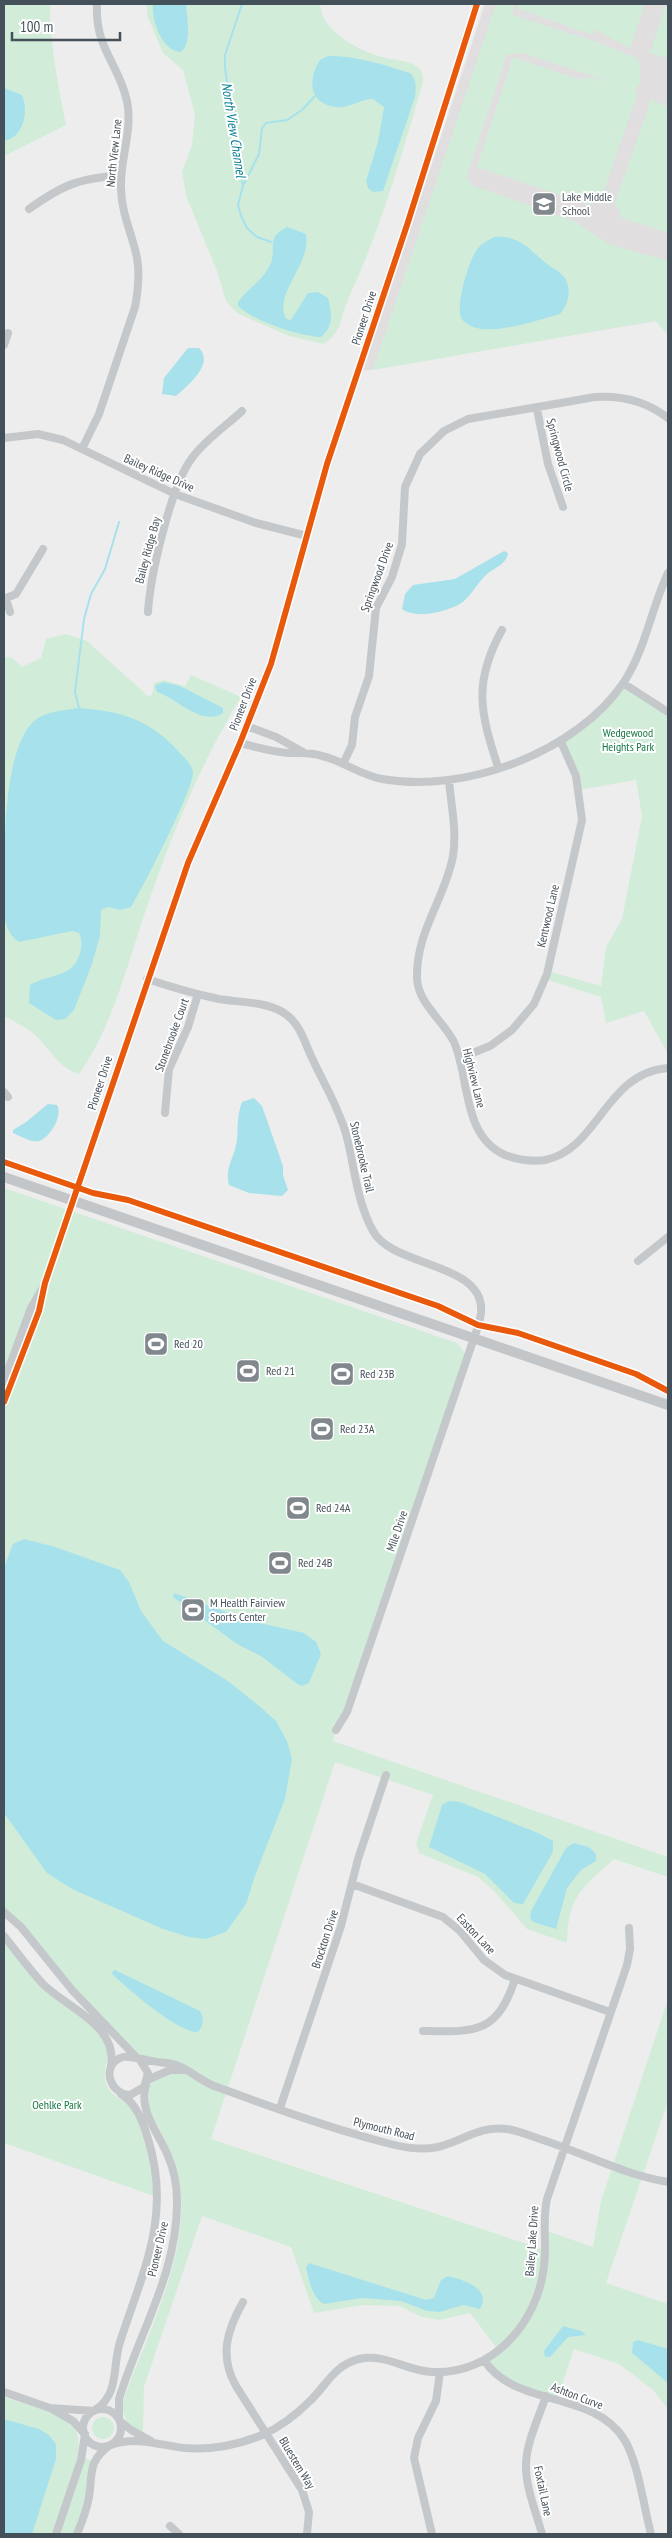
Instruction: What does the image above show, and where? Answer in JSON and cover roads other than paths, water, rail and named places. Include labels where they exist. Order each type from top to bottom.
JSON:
[{"type":"main road","points":[[4,1177],[668,1405]]},
{"type":"street","name":"North View Lane","points":[[82,449],[99,414],[135,307],[138,292],[136,257],[123,213],[121,175],[128,135],[129,111],[122,86],[100,40],[97,4]]},
{"type":"street","name":"Pioneer Drive","points":[[4,1402],[39,1311],[45,1283],[72,1201],[188,863],[247,726],[271,664],[308,536],[326,464],[407,225],[477,4]]},
{"type":"street","points":[[29,209],[56,190],[69,184],[89,178],[121,175]]},
{"type":"street","points":[[4,345],[8,333]]},
{"type":"street","name":"Springwood Drive","points":[[343,764],[352,745],[354,717],[368,676],[376,608],[399,556],[403,532],[404,496],[414,464],[435,438],[455,425],[480,416],[537,409],[595,397],[616,396],[649,406],[668,418]]},
{"type":"street","name":"Springwood Circle","points":[[537,409],[548,464],[563,507]]},
{"type":"street","name":"Bailey Ridge Bay","points":[[148,612],[149,588],[181,476],[192,457],[242,411]]},
{"type":"street","name":"Bailey Ridge Drive","points":[[4,438],[38,434],[63,440],[175,494],[256,523],[308,536]]},
{"type":"street","points":[[10,612],[5,599],[16,594],[43,549]]},
{"type":"street","points":[[240,742],[267,750],[321,755],[362,774],[382,779],[421,782],[449,780],[498,768],[534,755],[560,742],[589,721],[623,683],[641,652],[668,573]]},
{"type":"street","points":[[498,768],[486,726],[481,687],[485,663],[502,630]]},
{"type":"street","points":[[623,683],[668,712]]},
{"type":"street","points":[[247,726],[276,737],[302,752]]},
{"type":"street","name":"Kentwood Lane","points":[[460,1058],[490,1046],[512,1030],[534,1004],[547,974],[582,820],[576,776],[560,742]]},
{"type":"street","name":"Highview Lane","points":[[449,780],[454,829],[453,855],[445,884],[423,936],[417,979],[422,999],[450,1034],[460,1058],[477,1129],[484,1139],[501,1153],[527,1161],[545,1160],[568,1150],[623,1087],[642,1074],[668,1068]]},
{"type":"street","name":"Stonebrooke Trail","points":[[147,979],[198,994],[273,1007],[281,1010],[294,1021],[338,1109],[346,1134],[361,1205],[374,1233],[390,1249],[467,1282],[478,1296],[481,1304],[481,1312],[474,1338]]},
{"type":"street","name":"Stonebrooke Court","points":[[165,1114],[170,1069],[188,1027],[198,994]]},
{"type":"street","points":[[638,1261],[668,1236]]},
{"type":"street","name":"Pioneer Drive","points":[[4,1381],[31,1308],[45,1283]]},
{"type":"street","name":"Mile Drive","points":[[336,1730],[347,1712],[474,1338]]},
{"type":"street","name":"Brockton Drive","points":[[280,2108],[341,1926],[361,1850],[386,1775]]},
{"type":"street","name":"Easton Lane","points":[[352,1884],[443,1916],[460,1930],[486,1962],[515,1979],[610,2012]]},
{"type":"street","points":[[4,1912],[21,1927],[72,1990],[138,2059],[147,2070],[147,2082]]},
{"type":"street","name":"Bailey Lake Drive","points":[[110,2445],[126,2441],[151,2441],[185,2448],[211,2448],[242,2442],[266,2433],[296,2414],[336,2371],[354,2361],[382,2358],[413,2369],[440,2372],[462,2369],[484,2360],[499,2351],[514,2335],[529,2314],[537,2297],[544,2268],[546,2206],[564,2147],[630,1953],[629,1928]]},
{"type":"street","points":[[4,1936],[44,1985],[90,2019],[106,2037],[112,2051],[110,2081],[118,2092],[133,2094],[140,2091],[147,2082],[170,2070],[184,2070]]},
{"type":"street","points":[[423,2031],[460,2030],[488,2023],[503,2009],[515,1979]]},
{"type":"street","points":[[111,2066],[124,2057],[138,2059]]},
{"type":"street","name":"Plymouth Road","points":[[138,2059],[169,2063],[214,2086],[359,2135],[414,2149],[439,2147],[475,2132],[496,2128],[520,2132],[636,2173],[668,2182]]},
{"type":"street","name":"Pioneer Drive","points":[[120,2420],[119,2401],[167,2268],[177,2213],[177,2192],[172,2166],[144,2103],[147,2082]]},
{"type":"street","name":"Pioneer Drive","points":[[95,2410],[106,2402],[112,2391],[119,2345],[148,2264],[157,2219],[157,2181],[148,2137],[135,2107],[118,2092]]},
{"type":"street","name":"Bluestem Way","points":[[243,2302],[228,2336],[227,2362],[234,2382],[305,2498],[309,2516],[307,2534]]},
{"type":"street","name":"Ashton Curve","points":[[484,2360],[492,2371],[504,2381],[598,2415],[609,2422],[621,2435],[632,2457],[651,2534]]},
{"type":"street","points":[[432,2534],[414,2458],[418,2438],[436,2401],[440,2372]]},
{"type":"street","points":[[4,2392],[50,2408],[73,2421],[95,2445],[110,2445]]},
{"type":"street","name":"Foxtail Lane","points":[[542,2534],[528,2481],[526,2464],[528,2450],[546,2396]]},
{"type":"street","points":[[50,2408],[79,2412],[109,2410],[120,2420],[120,2434],[97,2456],[92,2465],[87,2506],[77,2534]]},
{"type":"street","points":[[56,2534],[82,2460],[85,2420],[95,2410]]},
{"type":"street","name":"Bailey Lake Drive","points":[[120,2420],[131,2430],[151,2441]]},
{"type":"street","points":[[170,2526],[179,2534]]},
{"type":"water","points":[[153,4],[186,4],[188,36],[187,43],[181,52],[174,51],[163,41],[156,26]]},
{"type":"water","points":[[328,56],[348,57],[380,64],[410,73],[414,78],[416,87],[415,97],[383,191],[373,192],[368,188],[366,181],[378,142],[384,107],[373,99],[340,107],[326,105],[320,101],[313,89],[313,75],[320,60]]},
{"type":"water","points":[[4,88],[22,95],[25,116],[16,134],[11,139],[4,141]]},
{"type":"water","points":[[287,227],[306,234],[306,245],[304,256],[284,299],[283,309],[286,319],[291,320],[308,293],[318,292],[328,298],[331,314],[328,329],[321,337],[301,334],[277,327],[245,312],[238,306],[238,302],[242,297],[266,272],[272,261],[273,240],[280,231]]},
{"type":"water","points":[[494,237],[511,238],[524,244],[564,277],[569,293],[566,304],[560,314],[516,326],[493,329],[473,327],[461,318],[460,303],[473,257],[480,246]]},
{"type":"water","points":[[188,348],[199,348],[203,354],[202,368],[192,381],[176,396],[162,394],[164,378]]},
{"type":"water","points":[[504,551],[508,553],[505,560],[487,574],[467,598],[458,605],[443,611],[425,614],[416,614],[402,609],[405,594],[413,585],[455,579]]},
{"type":"water","points":[[163,682],[180,686],[223,708],[223,713],[215,716],[206,716],[189,710],[157,692],[155,686]]},
{"type":"water","points":[[79,708],[122,715],[147,725],[169,742],[188,762],[193,772],[186,797],[146,881],[131,907],[120,910],[108,907],[101,910],[100,936],[92,964],[74,1010],[65,1019],[56,1020],[29,1003],[30,985],[71,968],[80,954],[81,938],[79,933],[72,931],[19,942],[10,933],[4,913],[7,808],[17,752],[26,731],[38,718],[58,711]]},
{"type":"water","points":[[254,1098],[262,1106],[283,1166],[283,1175],[288,1190],[282,1196],[249,1193],[229,1185],[228,1173],[236,1144],[240,1107],[242,1102]]},
{"type":"water","points":[[48,1104],[57,1105],[58,1114],[55,1125],[48,1135],[39,1141],[33,1141],[13,1133],[13,1130]]},
{"type":"water","points":[[24,1539],[55,1547],[120,1570],[129,1582],[141,1611],[163,1641],[228,1681],[258,1705],[276,1721],[287,1741],[292,1759],[285,1799],[246,1904],[226,1932],[206,1939],[189,1937],[163,1929],[72,1889],[47,1873],[4,1813],[4,1568],[13,1544]]},
{"type":"water","points":[[174,1593],[251,1621],[304,1633],[316,1642],[321,1654],[309,1683],[302,1686],[296,1683],[261,1656],[237,1644],[173,1597]]},
{"type":"water","points":[[449,1801],[460,1802],[538,1833],[553,1841],[553,1852],[523,1904],[514,1903],[485,1874],[429,1847],[442,1805]]},
{"type":"water","points":[[574,1843],[589,1847],[596,1854],[596,1861],[581,1870],[567,1888],[556,1929],[533,1922],[530,1918],[531,1911],[566,1848]]},
{"type":"water","points":[[115,1970],[200,2011],[203,2022],[198,2032],[178,2025],[140,1999],[111,1973]]},
{"type":"water","points":[[309,2263],[426,2300],[434,2298],[441,2280],[448,2276],[474,2286],[479,2290],[483,2302],[480,2309],[463,2305],[440,2312],[427,2311],[401,2301],[362,2298],[324,2304],[317,2298],[312,2288],[306,2267]]},
{"type":"water","points":[[563,2326],[581,2331],[586,2335],[568,2337],[550,2357],[545,2357],[544,2351]]},
{"type":"water","points":[[638,2340],[668,2349],[668,2383],[632,2353],[633,2342]]},
{"type":"water","points":[[4,2419],[39,2429],[49,2435],[56,2444],[56,2459],[32,2534],[4,2534]]},
{"type":"waterway","name":"North View Channel","points":[[242,4],[225,55],[225,68],[243,186],[238,205],[247,228],[257,237],[271,242]]},
{"type":"waterway","points":[[244,184],[259,154],[262,128],[266,123],[287,120],[302,110],[315,96]]},
{"type":"waterway","name":"North View Channel","points":[[79,708],[75,692],[84,619],[91,594],[105,569],[119,522]]},
{"type":"place","name":"Lake Middle School","points":[[544,204]]},
{"type":"place","name":"Red 20","points":[[156,1344]]},
{"type":"place","name":"Red 21","points":[[248,1371]]},
{"type":"place","name":"Red 23B","points":[[342,1374]]},
{"type":"place","name":"Red 23A","points":[[322,1429]]},
{"type":"place","name":"Red 24A","points":[[298,1508]]},
{"type":"place","name":"Red 24B","points":[[280,1563]]},
{"type":"place","name":"M Health Fairview Sports Center","points":[[193,1610]]},
{"type":"park label","name":"Wedgewood Heights Park","points":[[628,740]]},
{"type":"park label","name":"Oehlke Park","points":[[57,2105]]}]
